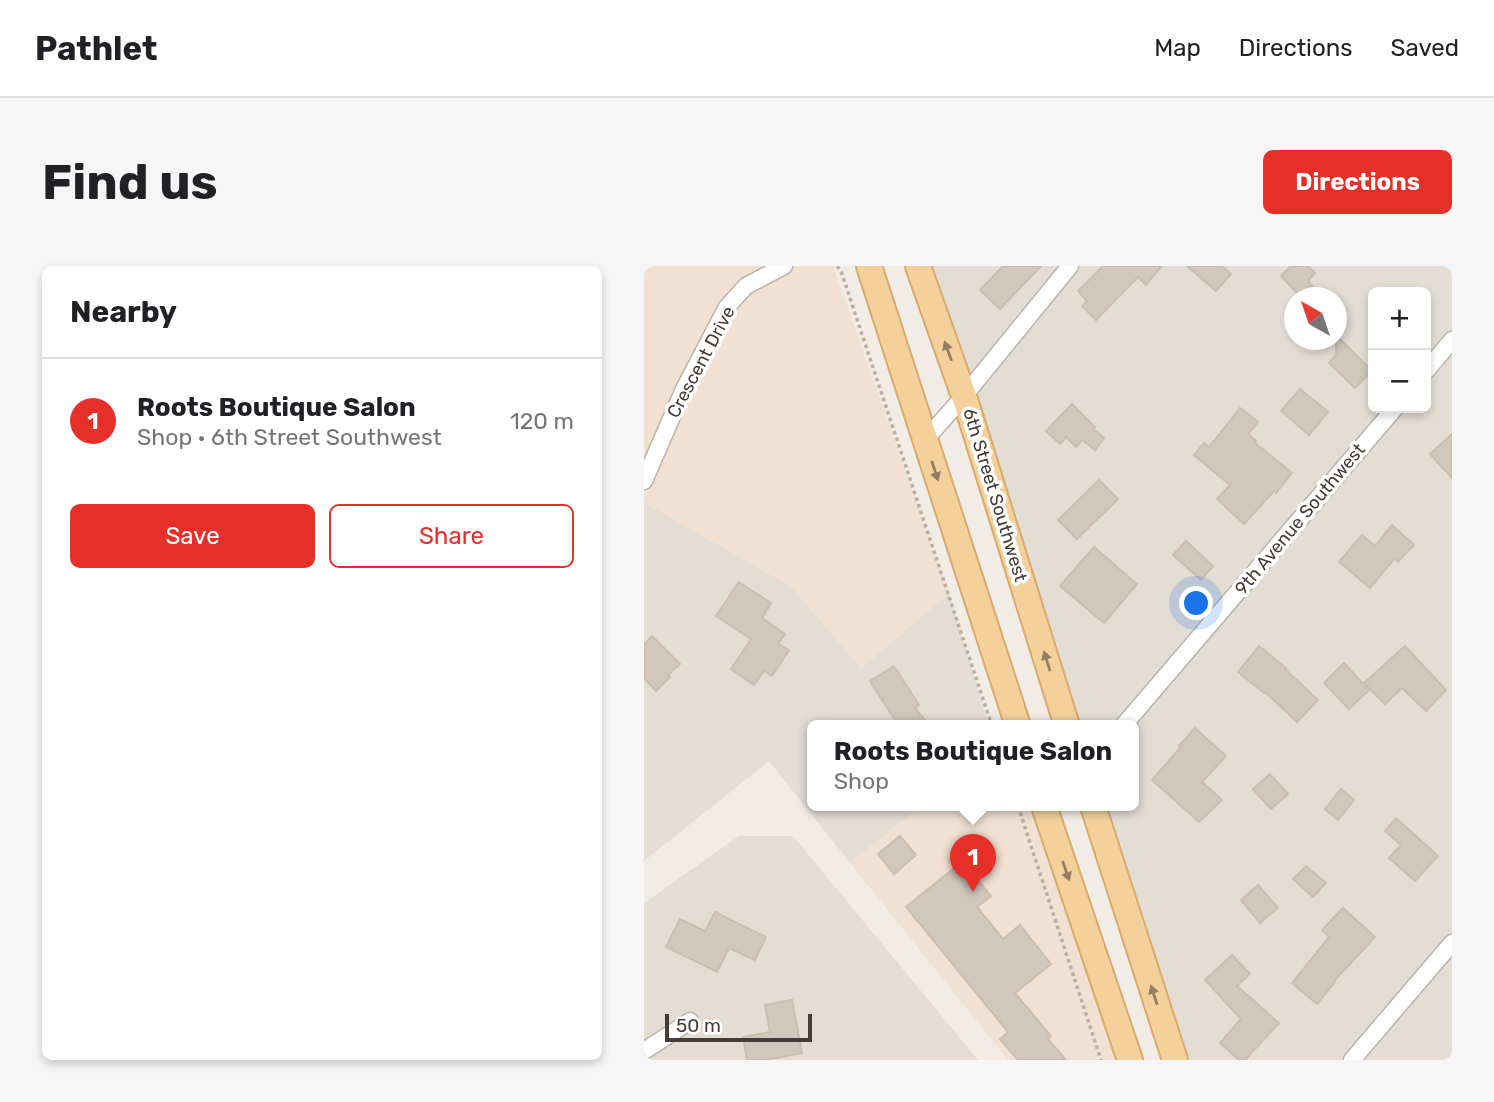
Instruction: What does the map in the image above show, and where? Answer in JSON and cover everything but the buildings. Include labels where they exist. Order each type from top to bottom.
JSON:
[{"type":"main road","points":[[869,266],[1016,720]]},
{"type":"main road","name":"6th Street Southwest","points":[[918,266],[964,396],[1066,720]]},
{"type":"main road","points":[[1049,811],[1130,1060]]},
{"type":"main road","points":[[1095,811],[1175,1060]]},
{"type":"street","name":"Crescent Drive","points":[[644,481],[684,388],[727,307],[747,286],[784,266]]},
{"type":"street","points":[[925,440],[1070,266]]},
{"type":"street","points":[[1431,365],[1452,340]]},
{"type":"street","name":"9th Avenue Southwest","points":[[1128,720],[1391,413]]},
{"type":"street","points":[[1352,1060],[1452,943]]},
{"type":"street","points":[[644,1051],[690,1021]]},
{"type":"path","points":[[837,266],[854,309],[990,720]]},
{"type":"path","points":[[1020,811],[1101,1060]]},
{"type":"shaded area","points":[[644,266],[833,266],[949,593],[861,668],[792,587],[644,502]]},
{"type":"shaded area","points":[[918,266],[1452,266],[1452,1060],[1175,1060],[1095,811],[1139,811],[1139,720],[1065,720]]},
{"type":"shaded area","points":[[644,502],[792,587],[861,668],[949,593],[987,720],[807,720],[807,809],[769,761],[644,861]]},
{"type":"shaded area","points":[[809,811],[915,811],[850,863]]},
{"type":"shaded area","points":[[915,811],[1043,811],[1128,1060],[1008,1060],[850,863]]},
{"type":"shaded area","points":[[739,836],[793,836],[978,1060],[644,1060],[644,903]]},
{"type":"place","name":"Roots Boutique Salon","points":[[973,892]]}]
